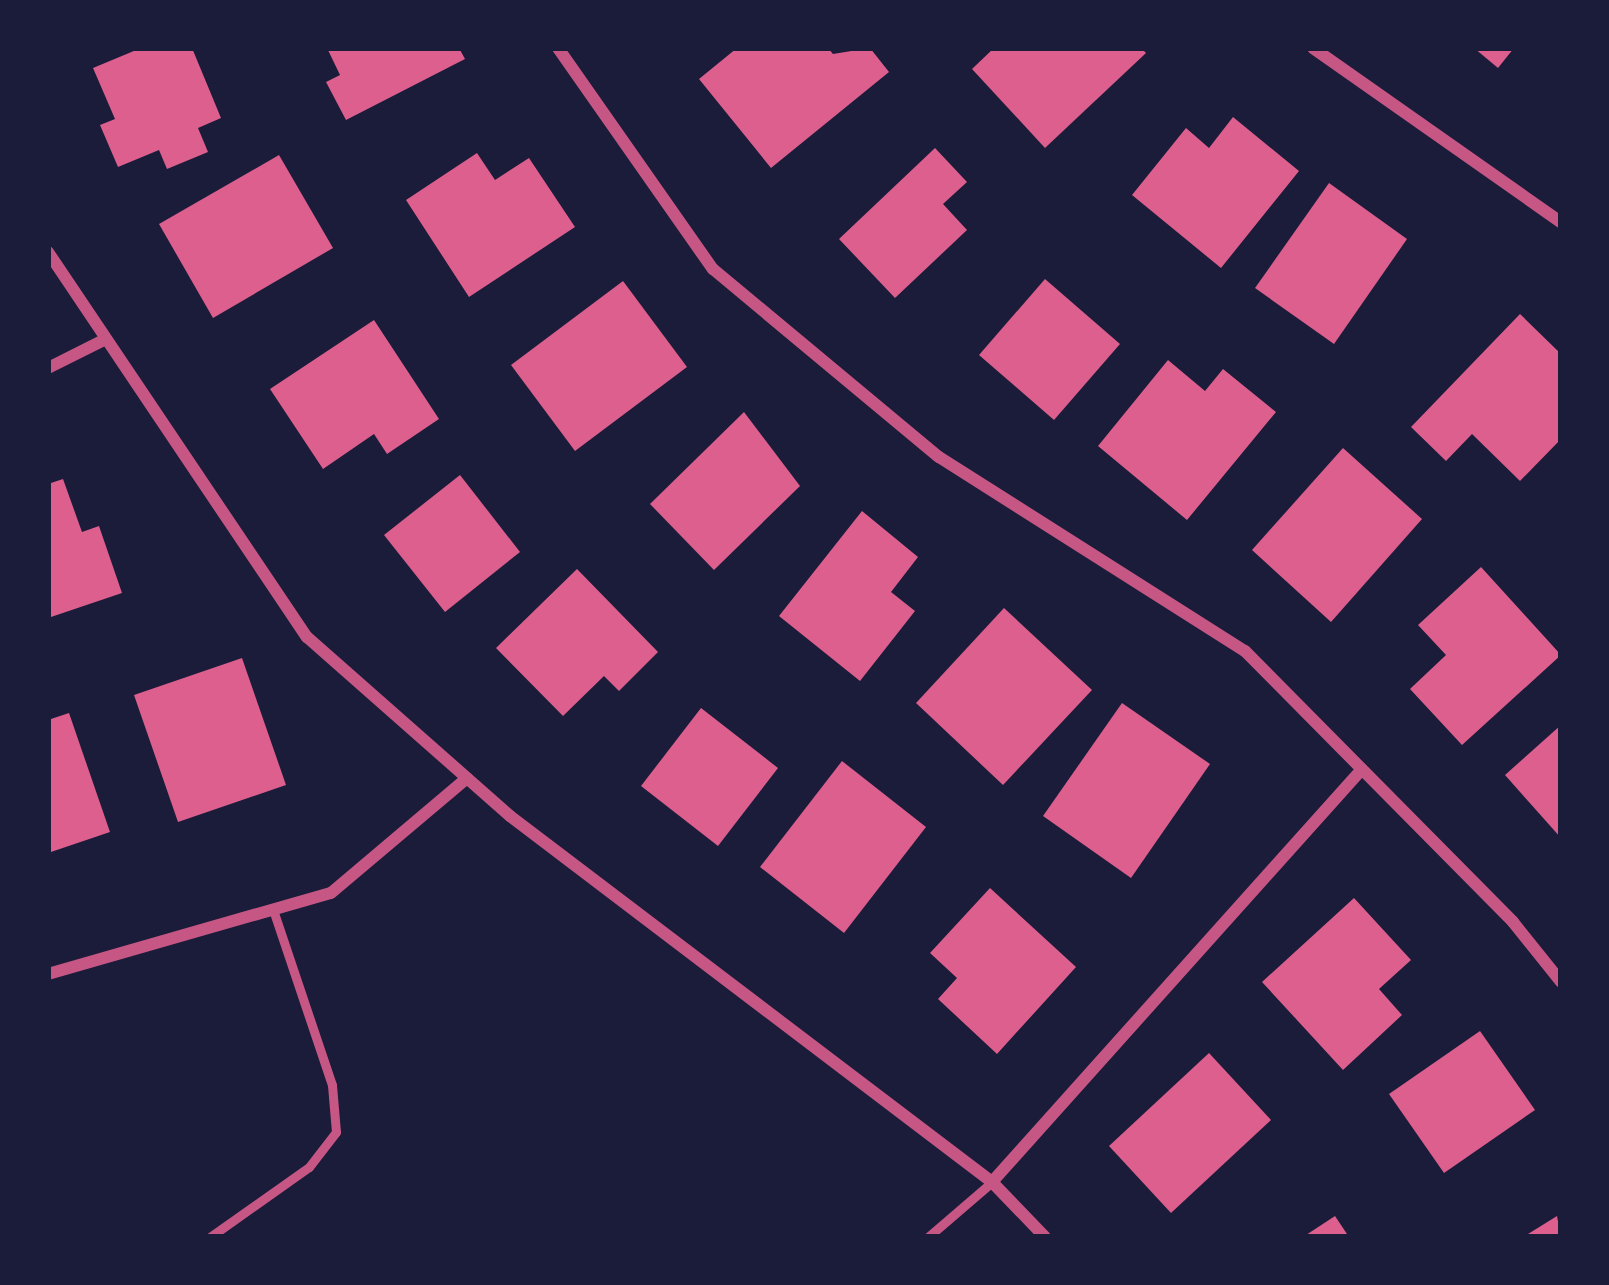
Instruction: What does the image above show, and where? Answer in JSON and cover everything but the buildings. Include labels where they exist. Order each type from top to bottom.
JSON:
[{"type":"street","points":[[557,48],[713,269],[939,457],[1245,650],[1513,922],[1561,982]]},
{"type":"street","points":[[1313,48],[1561,222]]},
{"type":"street","points":[[48,251],[101,341],[307,637],[467,778],[992,1182],[1045,1237]]},
{"type":"street","points":[[48,368],[101,341]]},
{"type":"street","points":[[992,1182],[1362,769]]},
{"type":"street","points":[[48,974],[331,893],[467,778]]},
{"type":"lane","points":[[211,1237],[309,1167],[336,1132],[332,1085],[273,910]]},
{"type":"lane","points":[[928,1237],[992,1182]]}]
